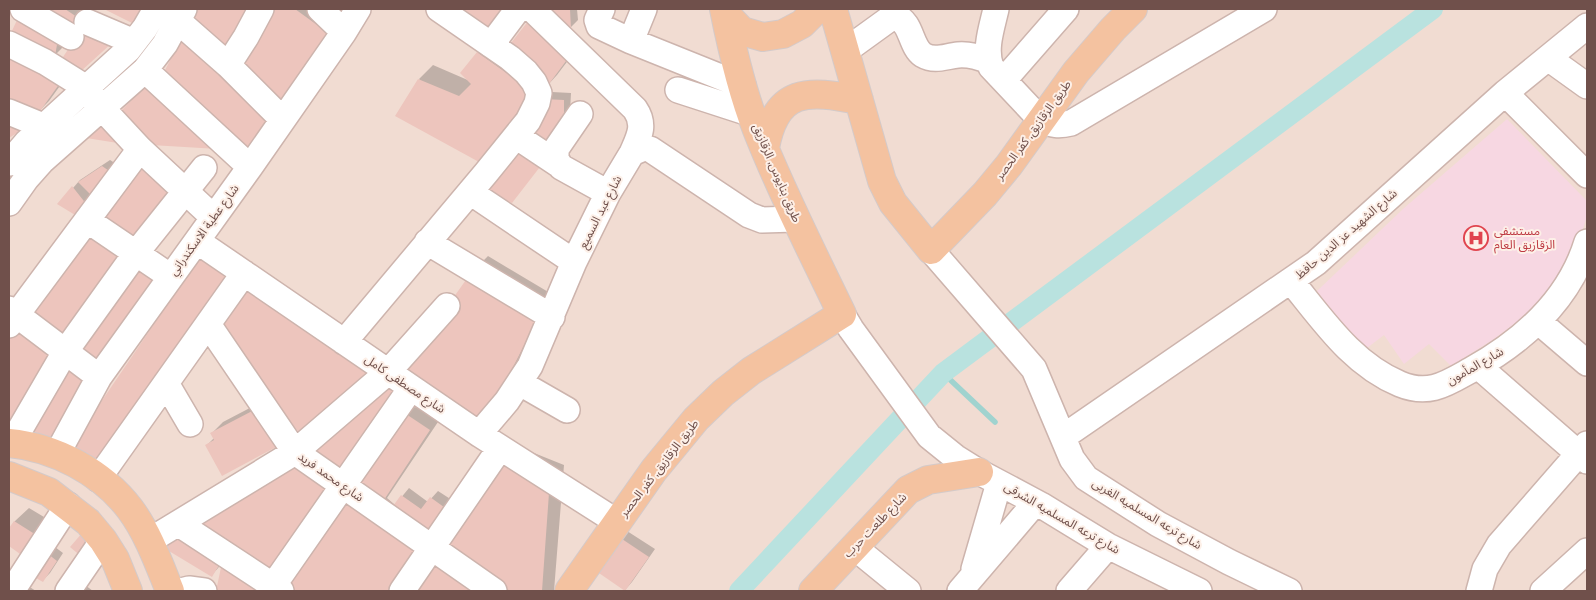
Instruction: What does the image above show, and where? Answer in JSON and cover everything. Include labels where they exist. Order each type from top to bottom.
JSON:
[{"type":"main road","points":[[725,11],[742,30],[763,37],[783,34],[802,24],[816,9]]},
{"type":"main road","points":[[834,9],[882,181],[893,203],[937,256]]},
{"type":"main road","name":"طريق الزقازيق, كفر الحصر","points":[[937,256],[1009,165],[1076,72],[1133,9]]},
{"type":"main road","name":"طريق بنايوس, الزقازيق","points":[[725,11],[743,86],[765,148],[796,219],[847,321]]},
{"type":"main road","points":[[765,148],[773,119],[786,104],[802,95],[818,93],[859,100]]},
{"type":"main road","name":"طريق الزقازيق, كفر الحصر","points":[[568,591],[672,446],[696,419],[723,393],[751,371],[847,321]]},
{"type":"main road","points":[[10,443],[57,454],[78,465],[113,492],[130,509],[149,541],[170,591]]},
{"type":"main road","name":"شارع طلعت حرب","points":[[812,591],[900,497],[918,484],[938,478],[989,477]]},
{"type":"main road","points":[[11,482],[49,492],[88,522],[116,559],[128,591]]},
{"type":"street","points":[[9,23],[14,9]]},
{"type":"street","points":[[23,9],[79,29],[134,42]]},
{"type":"street","points":[[228,65],[261,9]]},
{"type":"street","points":[[320,9],[344,32]]},
{"type":"street","name":"شارع عطية الاسكندراني","points":[[57,454],[99,377],[250,167],[358,9]]},
{"type":"street","points":[[344,342],[516,136],[528,121],[537,103],[539,93],[534,82],[526,72],[439,9]]},
{"type":"street","points":[[491,45],[518,9]]},
{"type":"street","name":"شارع عبد السميع","points":[[480,434],[520,383],[530,366],[574,262],[608,194],[632,153],[642,129],[639,115],[635,109],[532,9]]},
{"type":"street","points":[[602,9],[597,20],[599,26],[631,41],[743,86]]},
{"type":"street","points":[[631,41],[644,9]]},
{"type":"street","points":[[996,9],[988,48],[997,70]]},
{"type":"street","points":[[997,70],[1066,9]]},
{"type":"street","points":[[845,50],[892,17],[896,17],[904,21],[916,48],[922,54],[937,59],[956,55],[979,57],[997,70],[1041,120],[1061,126],[1071,123],[1264,9]]},
{"type":"street","points":[[169,12],[228,65],[282,119]]},
{"type":"street","points":[[9,163],[26,142],[128,50],[145,28],[169,12]]},
{"type":"street","points":[[9,203],[42,161],[145,70],[165,44],[169,12]]},
{"type":"street","name":"شارع الشهيد عز الدين حافظ","points":[[1062,437],[1291,281],[1340,242],[1505,93],[1587,26]]},
{"type":"street","points":[[9,44],[46,62],[86,87],[101,107],[140,149],[213,218]]},
{"type":"street","points":[[1548,58],[1587,86]]},
{"type":"street","points":[[145,70],[250,167]]},
{"type":"street","points":[[678,90],[752,114]]},
{"type":"street","points":[[1505,93],[1587,175]]},
{"type":"street","points":[[9,112],[43,126]]},
{"type":"street","points":[[558,164],[555,154],[556,149],[580,114]]},
{"type":"street","points":[[516,136],[608,194]]},
{"type":"street","points":[[632,153],[644,148],[650,149],[749,215],[762,220],[796,219]]},
{"type":"street","points":[[99,377],[11,316],[140,149]]},
{"type":"street","points":[[10,443],[65,352],[136,254],[204,168]]},
{"type":"street","points":[[470,192],[574,262]]},
{"type":"street","points":[[87,220],[170,277]]},
{"type":"street","name":"شارع مصطفى كامل","points":[[197,240],[500,448],[617,522]]},
{"type":"street","points":[[427,242],[552,316]]},
{"type":"street","name":"شارع المأمون","points":[[1291,281],[1354,356],[1400,384],[1419,389],[1435,388],[1478,366],[1520,339],[1539,322],[1582,273],[1587,242]]},
{"type":"street","name":"شارع ترعه المسلميه الغربى","points":[[937,256],[1034,369],[1072,459],[1086,478],[1158,524],[1229,562],[1289,591]]},
{"type":"street","points":[[98,479],[244,273]]},
{"type":"street","points":[[149,541],[295,452],[388,372],[447,306]]},
{"type":"street","name":"شارع ترعه المسلميه الشرقى","points":[[847,321],[930,436],[955,457],[1108,546],[1200,591]]},
{"type":"street","points":[[1539,322],[1587,363]]},
{"type":"street","name":"شارع محمد فريد","points":[[208,324],[295,452],[494,591]]},
{"type":"street","points":[[1478,366],[1585,453],[1499,545],[1485,569],[1479,591]]},
{"type":"street","points":[[166,383],[190,424]]},
{"type":"street","points":[[520,383],[567,410]]},
{"type":"street","points":[[179,524],[277,589],[343,486],[411,388]]},
{"type":"street","points":[[402,591],[500,448]]},
{"type":"street","points":[[965,585],[989,477]]},
{"type":"street","points":[[965,585],[1035,502]]},
{"type":"street","points":[[9,588],[13,591],[68,505]]},
{"type":"street","points":[[68,591],[103,540]]},
{"type":"street","points":[[1069,591],[1108,546]]},
{"type":"street","points":[[854,547],[908,591]]},
{"type":"street","points":[[1543,591],[1587,551]]},
{"type":"street","points":[[181,591],[189,589],[204,591]]},
{"type":"shaded area","points":[[9,9],[1587,9],[1587,591],[9,591]]},
{"type":"shaded area","name":"مستشفى الزقازيق العام","points":[[1507,119],[1587,201],[1587,216],[1573,260],[1559,281],[1518,321],[1494,339],[1451,366],[1429,344],[1404,364],[1384,335],[1363,351],[1317,291],[1403,209]]},
{"type":"building","points":[[38,9],[65,9],[77,17],[74,30]]},
{"type":"building","points":[[104,9],[139,9],[143,10],[136,25]]},
{"type":"building","points":[[197,9],[251,9],[225,52],[192,16]]},
{"type":"building","points":[[267,9],[295,9],[331,35],[280,104],[241,60]]},
{"type":"building","points":[[460,9],[503,9],[491,31]]},
{"type":"building","points":[[545,9],[570,9],[571,29]]},
{"type":"building","points":[[18,18],[58,39],[55,56],[10,35]]},
{"type":"building","points":[[529,20],[569,57],[546,88],[511,43]]},
{"type":"building","points":[[85,28],[113,42],[79,73],[61,60],[79,33]]},
{"type":"building","points":[[180,41],[274,119],[247,152],[163,74]]},
{"type":"building","points":[[477,52],[533,92],[479,162],[395,116],[418,79],[459,96],[471,84],[460,73]]},
{"type":"building","points":[[9,58],[30,63],[60,83],[38,114],[9,100]]},
{"type":"building","points":[[147,84],[218,149],[151,145],[121,111]]},
{"type":"building","points":[[544,99],[564,100],[564,121],[550,142],[531,133]]},
{"type":"building","points":[[104,118],[124,144],[80,137]]},
{"type":"building","points":[[9,121],[25,128],[9,138]]},
{"type":"building","points":[[515,148],[543,163],[512,203],[486,191]]},
{"type":"building","points":[[140,158],[178,191],[136,245],[91,223]]},
{"type":"building","points":[[102,166],[115,175],[96,200],[78,182]]},
{"type":"building","points":[[72,186],[87,205],[80,218],[57,204]]},
{"type":"building","points":[[87,220],[132,259],[55,344],[24,305]]},
{"type":"building","points":[[199,258],[402,382],[340,472],[307,442],[208,324],[96,465],[69,449]]},
{"type":"building","points":[[138,268],[156,278],[51,443],[28,435],[73,358]]},
{"type":"building","points":[[473,270],[542,310],[479,434],[402,370]]},
{"type":"building","points":[[10,323],[53,356],[9,425],[9,325]]},
{"type":"building","points":[[258,408],[278,446],[222,476],[205,445],[214,440],[210,433]]},
{"type":"building","points":[[397,408],[430,430],[378,509],[344,487]]},
{"type":"building","points":[[295,452],[328,487],[264,580],[192,516]]},
{"type":"building","points":[[494,456],[550,479],[542,591],[510,591],[445,545]]},
{"type":"building","points":[[343,486],[418,552],[390,591],[281,591]]},
{"type":"building","points":[[401,495],[421,509],[430,497],[448,510],[427,540],[388,513]]},
{"type":"building","points":[[14,521],[41,538],[27,559],[9,546],[9,528]]},
{"type":"building","points":[[176,529],[223,558],[212,577],[164,548]]},
{"type":"building","points":[[83,532],[96,540],[83,558],[70,547]]},
{"type":"building","points":[[619,537],[649,557],[625,591],[596,571]]},
{"type":"building","points":[[43,550],[57,561],[43,582],[27,573]]},
{"type":"building","points":[[223,558],[274,591],[216,591]]},
{"type":"building","points":[[435,561],[477,591],[403,591]]},
{"type":"waterway","points":[[739,591],[943,373],[1433,9]]},
{"type":"waterway","points":[[943,373],[995,422]]},
{"type":"place","name":"مستشفى الزقازيق العام","points":[[1476,238]]}]
